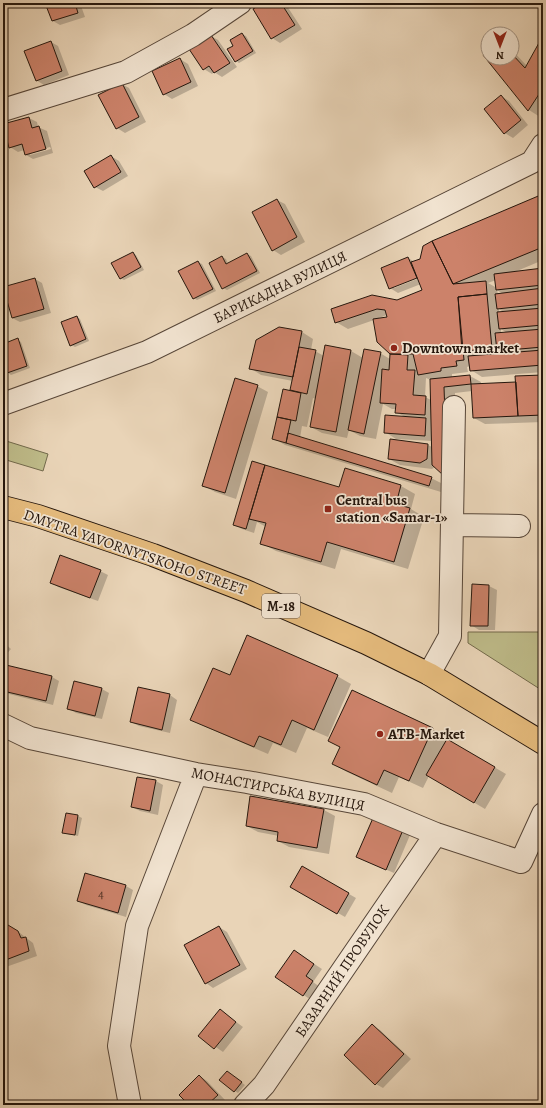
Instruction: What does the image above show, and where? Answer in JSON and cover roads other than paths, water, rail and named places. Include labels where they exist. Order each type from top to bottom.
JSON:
[{"type":"highway","name":"DMYTRA YAVORNYTSKOHO STREET","points":[[3,507],[38,516],[146,553],[246,591],[366,643],[429,674],[543,743]]},
{"type":"street","points":[[3,110],[126,72],[193,35],[240,3]]},
{"type":"street","name":"БАРИКАДНА ВУЛИЦЯ","points":[[3,404],[154,348],[532,162],[543,145]]},
{"type":"street","points":[[429,674],[450,636],[454,407]]},
{"type":"street","points":[[452,525],[519,526]]},
{"type":"street","name":"МОНАСТИРСЬКА ВУЛИЦЯ","points":[[3,725],[30,738],[196,774],[364,804],[436,834],[520,862],[543,814]]},
{"type":"street","points":[[130,1105],[119,1046],[137,926],[196,774]]},
{"type":"street","name":"БАЗАРНИЙ ПРОВУЛОК","points":[[245,1105],[264,1085],[436,834]]},
{"type":"place","name":"Downtown market","points":[[394,348]]},
{"type":"place","name":"Central bus station «Samar-1»","points":[[328,509]]},
{"type":"place","name":"ATB-Market","points":[[380,734]]}]
